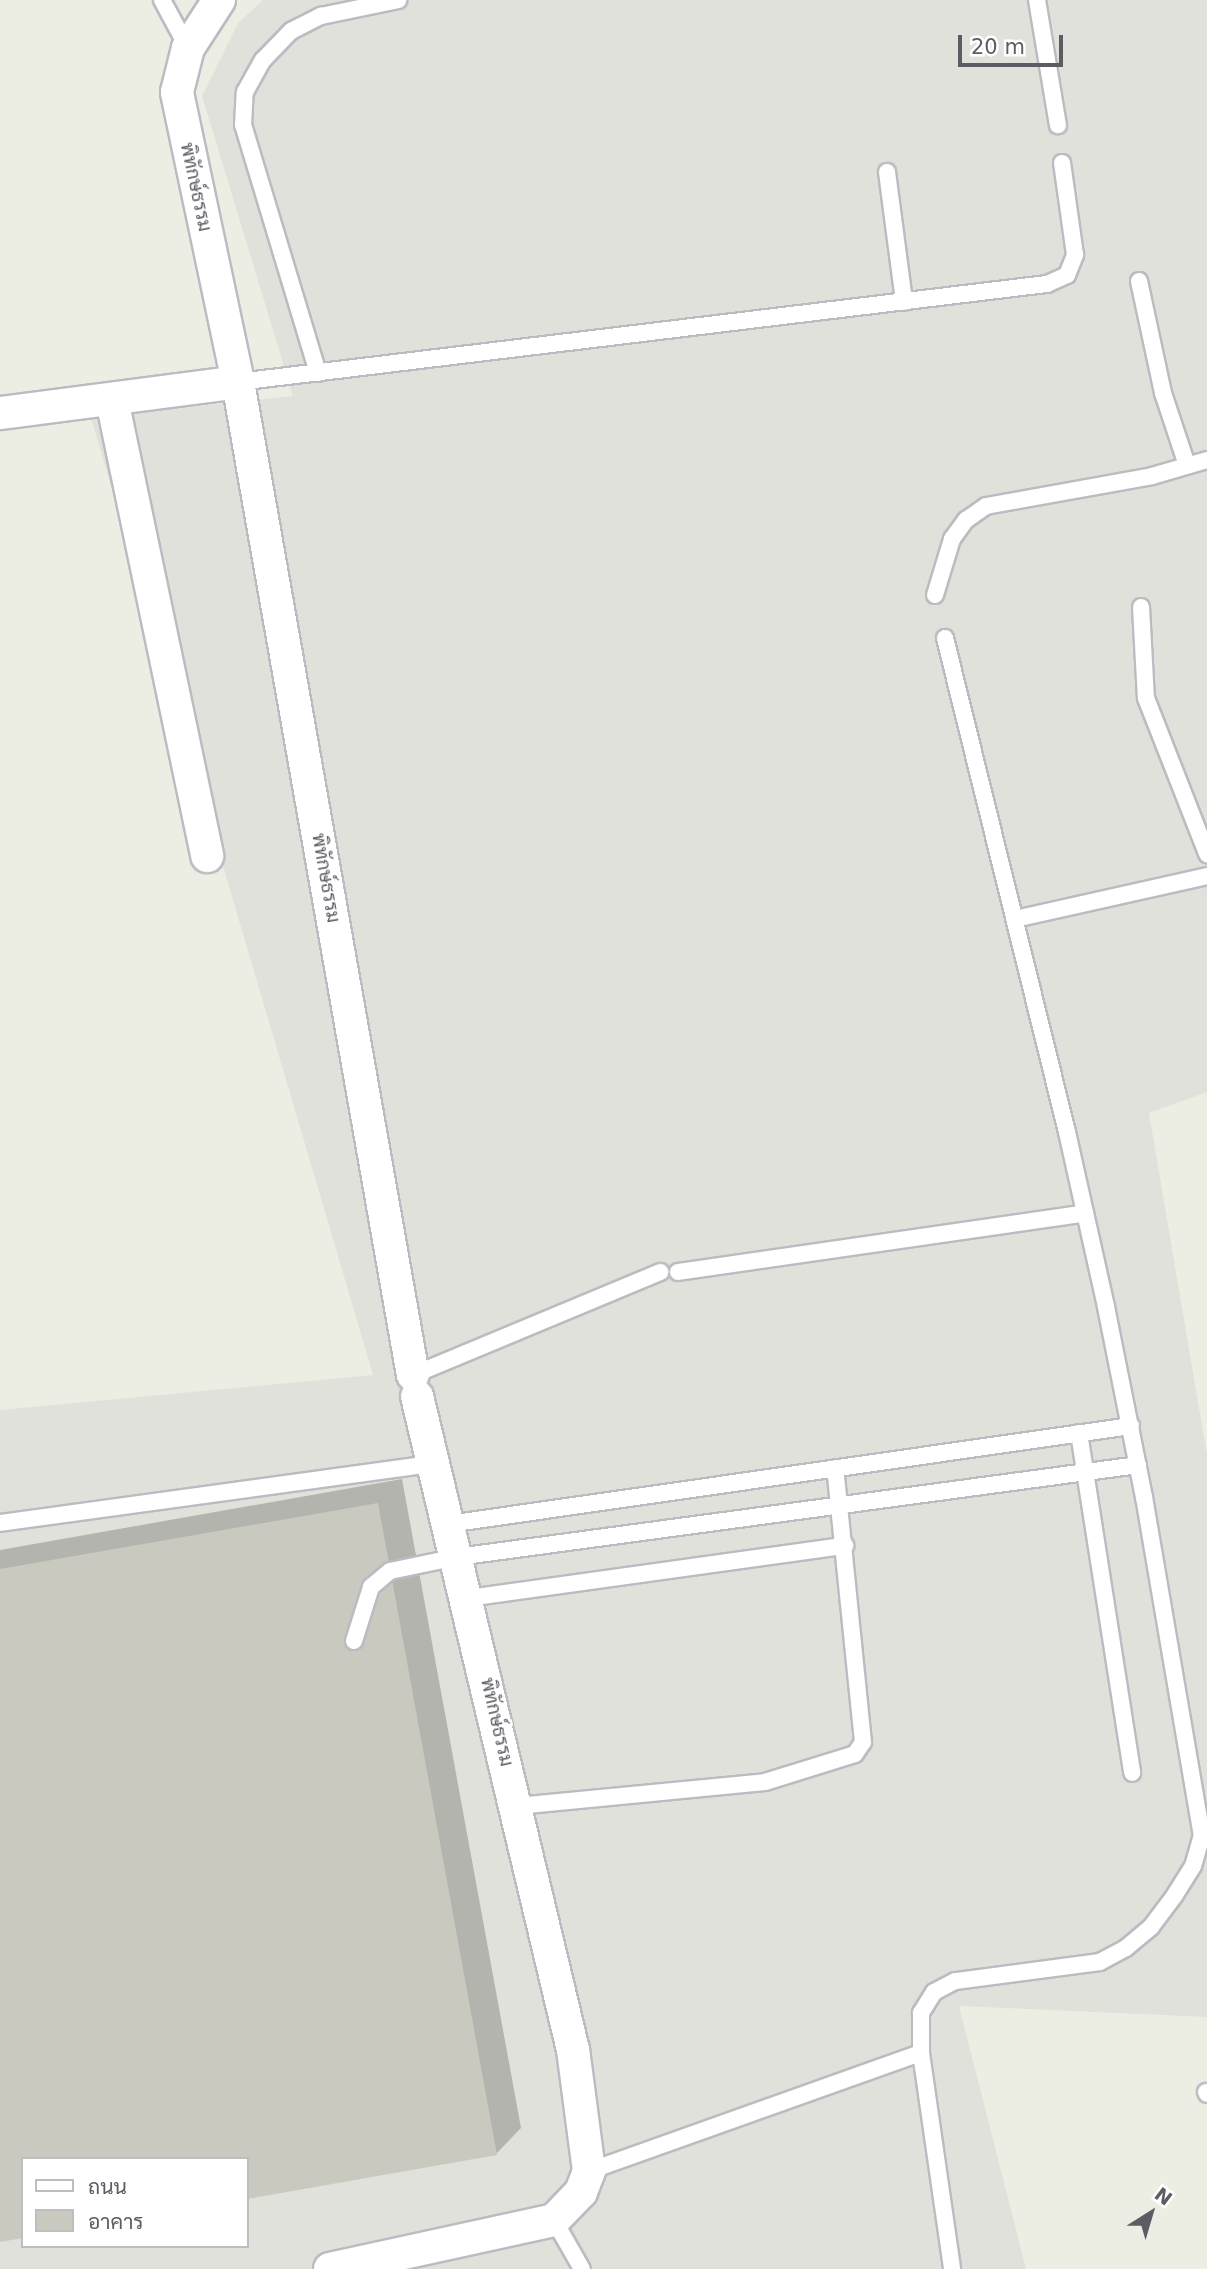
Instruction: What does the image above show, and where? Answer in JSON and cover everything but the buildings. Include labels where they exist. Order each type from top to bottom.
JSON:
[{"type":"street","name":"พิทักษ์ธรรม","points":[[219,0],[188,48],[177,92],[238,382],[415,1386],[432,1464],[468,1598],[573,2050],[589,2171]]},
{"type":"street","points":[[0,413],[238,382]]},
{"type":"street","points":[[112,400],[207,856]]},
{"type":"street","points":[[330,2269],[554,2220],[581,2192],[589,2171]]},
{"type":"lane","points":[[162,0],[188,48]]},
{"type":"lane","points":[[317,373],[243,125],[245,92],[263,60],[291,31],[321,16],[398,0]]},
{"type":"lane","points":[[1037,0],[1058,125]]},
{"type":"lane","points":[[238,382],[1047,284],[1067,275],[1075,255],[1062,163]]},
{"type":"lane","points":[[887,172],[904,302]]},
{"type":"lane","points":[[1139,281],[1163,393],[1187,465]]},
{"type":"lane","points":[[935,595],[952,539],[966,520],[986,506],[1207,460]]},
{"type":"lane","points":[[1141,607],[1146,698],[1207,854]]},
{"type":"lane","points":[[945,638],[1085,1213],[1131,1426],[1202,1835],[1193,1866],[1151,1927],[1100,1962],[955,1981],[934,1992],[921,2013],[921,2053],[951,2269]]},
{"type":"lane","points":[[1015,919],[1207,876]]},
{"type":"lane","points":[[677,1272],[1085,1213]]},
{"type":"lane","points":[[415,1386],[660,1272]]},
{"type":"lane","points":[[448,1524],[1131,1426]]},
{"type":"lane","points":[[1079,1433],[1132,1773]]},
{"type":"lane","points":[[0,1523],[432,1464]]},
{"type":"lane","points":[[354,1641],[371,1587],[390,1572],[457,1557],[1138,1465]]},
{"type":"lane","points":[[517,1806],[765,1782],[855,1754],[863,1742],[841,1504],[835,1468]]},
{"type":"lane","points":[[468,1598],[845,1546]]},
{"type":"lane","points":[[589,2171],[921,2053]]},
{"type":"lane","points":[[554,2220],[582,2269]]},
{"type":"shaded area","points":[[263,0],[1207,0],[1207,1092],[1149,1113],[1207,1455],[1207,2017],[959,2006],[1026,2269],[0,2269],[0,1410],[373,1375],[91,418],[293,396],[202,96],[238,23]]}]
